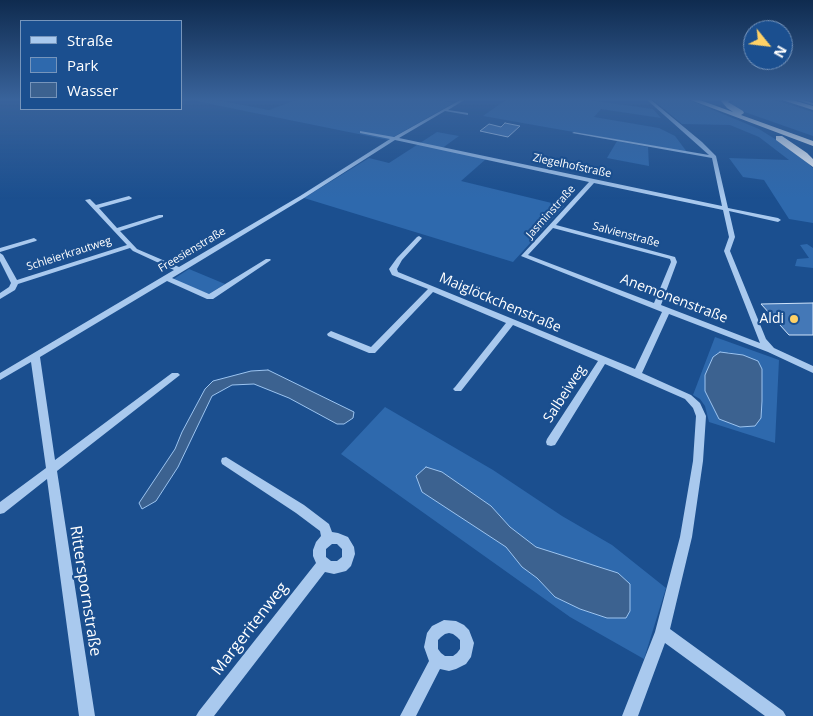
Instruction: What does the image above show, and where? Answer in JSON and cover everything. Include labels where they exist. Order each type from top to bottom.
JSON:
[{"type":"highway","points":[[767,132],[804,155],[813,164]]},
{"type":"highway","points":[[785,132],[813,142]]},
{"type":"highway","points":[[789,132],[813,142]]},
{"type":"street","name":"Ziegelhofstraße","points":[[364,132],[778,220]]},
{"type":"street","name":"Freesienstraße","points":[[0,377],[405,132]]},
{"type":"street","points":[[687,132],[714,158],[732,237],[727,251],[762,340],[772,350]]},
{"type":"street","points":[[574,133],[714,158]]},
{"type":"street","name":"Jasminstraße","points":[[524,256],[592,181]]},
{"type":"street","points":[[96,207],[129,198]]},
{"type":"street","points":[[88,200],[135,250],[179,270]]},
{"type":"street","points":[[116,230],[161,216]]},
{"type":"street","name":"Salvienstraße","points":[[552,226],[673,258],[674,262],[656,306]]},
{"type":"street","name":"Maiglöckchenstraße","points":[[419,238],[393,269],[401,277],[433,288],[636,374],[688,398],[697,406],[701,416],[698,461],[686,537],[662,632],[630,716]]},
{"type":"street","name":"Schleierkrautweg","points":[[15,283],[0,255],[34,240]]},
{"type":"street","name":"Schleierkrautweg","points":[[0,297],[12,288],[15,283],[130,246]]},
{"type":"street","name":"Anemonenstraße","points":[[524,256],[656,306],[666,312],[772,350],[813,370]]},
{"type":"street","points":[[166,278],[210,297],[268,260]]},
{"type":"street","points":[[331,334],[372,351],[433,288]]},
{"type":"street","points":[[636,374],[666,312]]},
{"type":"street","points":[[458,390],[512,321]]},
{"type":"street","name":"Ritterspornstraße","points":[[35,356],[87,716]]},
{"type":"street","name":"Salbeiweg","points":[[551,442],[603,361]]},
{"type":"street","points":[[0,509],[175,374]]},
{"type":"street","points":[[226,461],[300,509],[325,528],[328,540],[338,538],[348,544],[350,551],[348,558],[339,567],[333,568],[322,564]]},
{"type":"street","name":"Margeritenweg","points":[[204,716],[322,564],[318,557],[319,549],[328,540]]},
{"type":"street","points":[[662,632],[778,716]]},
{"type":"street","points":[[408,716],[437,660]]},
{"type":"green space","points":[[351,132],[402,132],[388,140]]},
{"type":"green space","points":[[436,132],[459,136],[441,149],[486,159],[461,181],[564,206],[513,262],[304,198],[369,158],[389,163]]},
{"type":"green space","points":[[576,132],[668,132],[675,136],[687,152]]},
{"type":"green space","points":[[748,132],[764,132],[799,154],[813,168],[813,223],[789,219],[764,180],[743,177],[729,158],[789,160],[759,137]]},
{"type":"green space","points":[[803,132],[813,132],[813,136]]},
{"type":"green space","points":[[617,141],[648,147],[649,166],[607,158]]},
{"type":"green space","points":[[807,244],[813,248],[813,268],[795,266],[797,259],[809,258],[800,245]]},
{"type":"green space","points":[[189,269],[225,284],[209,294],[172,280]]},
{"type":"green space","points":[[715,337],[779,360],[775,443],[709,422],[705,406],[700,399],[693,395]],"holes":[[[728,352],[758,361],[762,369],[761,418],[712,403],[706,391]]]},
{"type":"green space","points":[[385,407],[493,470],[562,516],[612,545],[666,588],[644,659],[570,617],[341,454]]},
{"type":"water","points":[[720,352],[743,355],[758,361],[762,369],[761,418],[755,426],[740,427],[719,419],[705,391],[705,375],[713,357]]},
{"type":"water","points":[[268,370],[354,412],[353,418],[344,424],[337,424],[289,398],[254,384],[232,385],[212,396],[178,467],[156,501],[142,509],[139,503],[175,449],[205,389],[213,381],[251,371]]},
{"type":"water","points":[[426,467],[442,472],[491,506],[510,527],[536,547],[618,573],[630,584],[630,611],[626,618],[607,618],[580,609],[555,597],[537,578],[522,567],[506,547],[422,492],[416,476]]},
{"type":"building","points":[[487,132],[513,132],[508,137]]},
{"type":"building","name":"Aldi","points":[[813,303],[813,335],[789,335],[761,304]]},
{"type":"place","name":"Aldi","points":[[794,319]]}]
